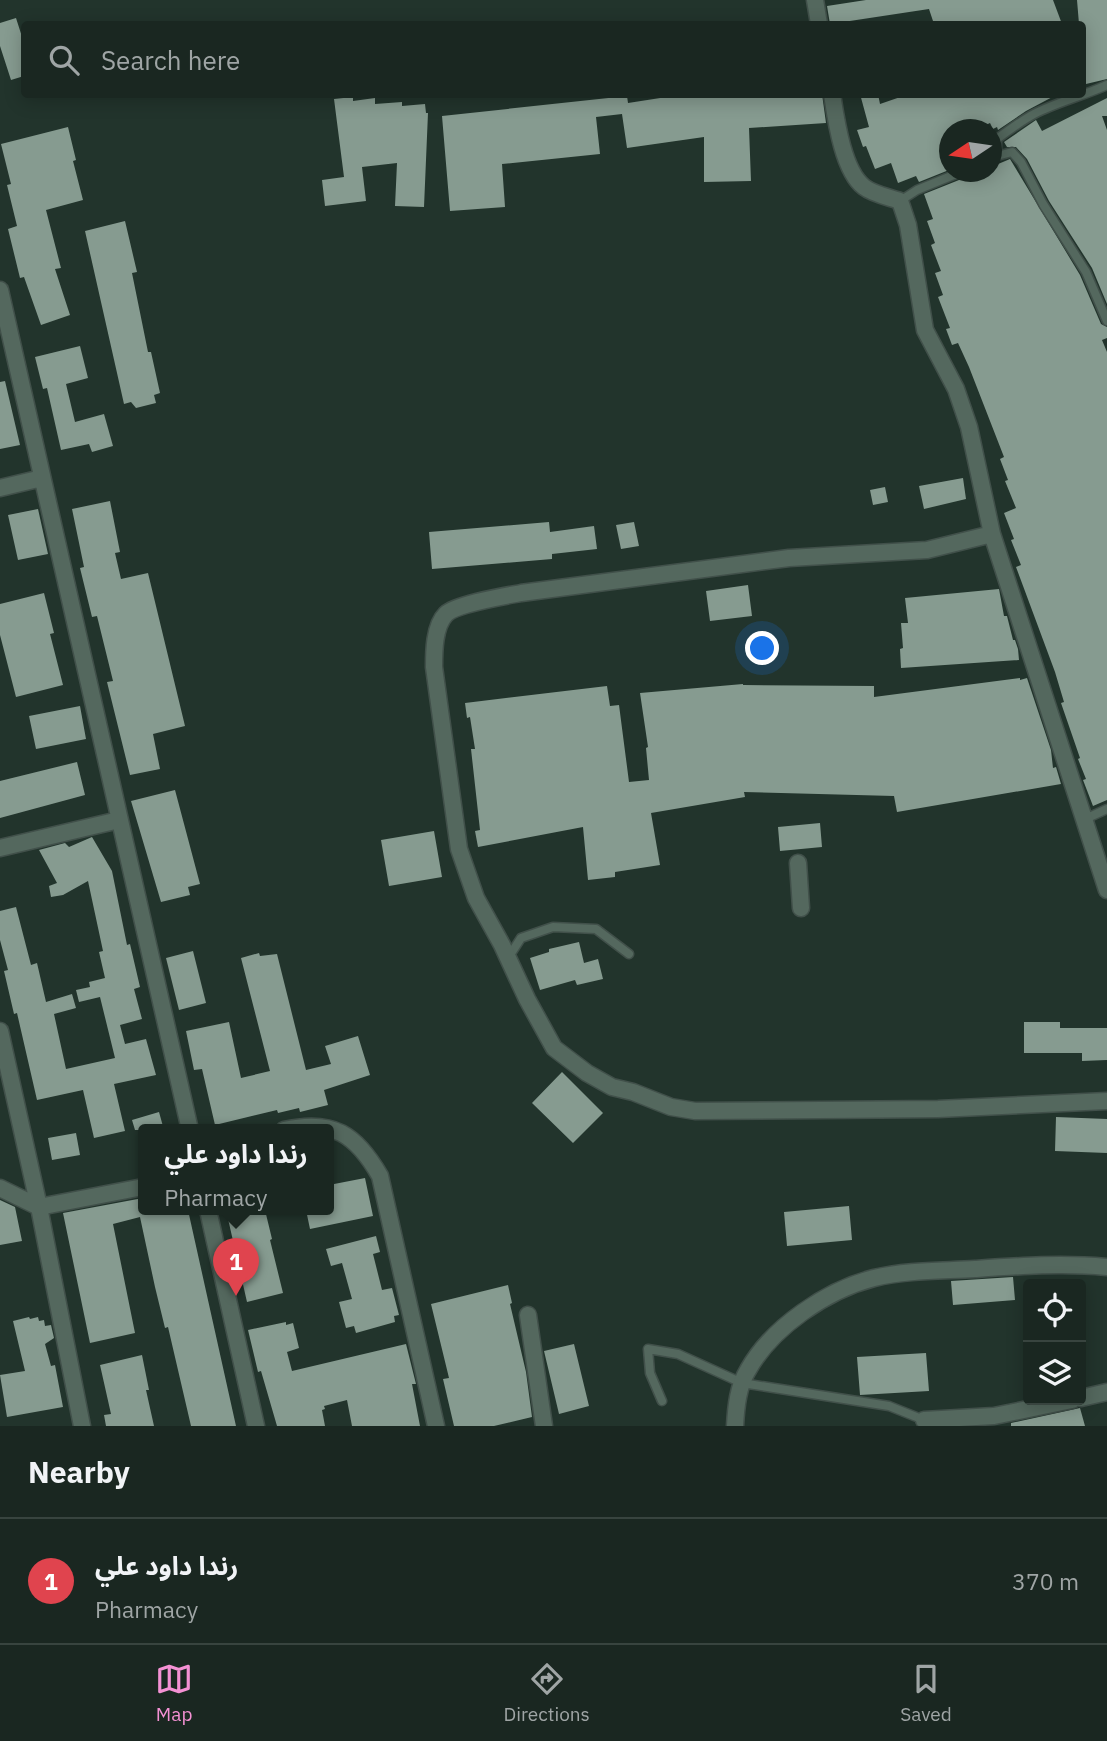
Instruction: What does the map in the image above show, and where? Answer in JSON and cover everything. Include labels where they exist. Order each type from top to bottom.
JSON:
[{"type":"street","points":[[815,0],[818,21]]},
{"type":"street","points":[[833,98],[849,166],[855,179],[866,188],[900,201],[908,225],[925,330],[956,389],[969,427],[992,534],[1107,890]]},
{"type":"street","points":[[0,290],[189,1124]]},
{"type":"street","points":[[0,488],[42,478]]},
{"type":"street","points":[[992,534],[927,550],[789,558],[521,593],[448,611],[442,619],[434,648],[434,667],[459,849],[476,898],[554,1048],[587,1073],[612,1087],[671,1107],[695,1111],[938,1109],[1107,1101]]},
{"type":"street","points":[[0,848],[119,820]]},
{"type":"street","points":[[798,863],[801,908]]},
{"type":"street","points":[[0,1031],[39,1207],[82,1426]]},
{"type":"street","points":[[334,1130],[358,1143],[380,1176],[436,1426]]},
{"type":"street","points":[[0,1188],[39,1207],[138,1188]]},
{"type":"street","points":[[209,1215],[256,1426]]},
{"type":"street","points":[[735,1426],[742,1383],[746,1371],[759,1353],[805,1310],[872,1279],[906,1273],[1040,1264],[1107,1267]]},
{"type":"street","points":[[528,1315],[544,1426]]},
{"type":"street","points":[[1086,1397],[1107,1392]]},
{"type":"street","points":[[924,1420],[994,1416],[1048,1405]]},
{"type":"lane","points":[[1086,95],[1107,85]]},
{"type":"lane","points":[[1002,135],[1037,113],[1079,98]]},
{"type":"lane","points":[[1002,155],[1012,152],[1021,162],[1043,204],[1086,272],[1107,321]]},
{"type":"lane","points":[[900,201],[939,181]]},
{"type":"lane","points":[[1083,820],[1107,809]]},
{"type":"lane","points":[[508,958],[521,938],[553,927],[596,929],[629,954]]},
{"type":"lane","points":[[662,1401],[650,1373],[648,1349],[678,1354],[742,1383],[889,1406],[924,1420]]},
{"type":"building","points":[[866,0],[1053,0],[1061,21],[933,21],[929,9],[850,21],[830,21],[827,6]]},
{"type":"building","points":[[1077,0],[1107,0],[1107,79],[1086,84],[1086,21],[1079,21]]},
{"type":"building","points":[[16,18],[21,34],[21,77],[11,80],[0,46],[0,23]]},
{"type":"building","points":[[353,98],[353,101],[375,98],[375,104],[402,102],[402,106],[425,104],[428,113],[424,207],[395,206],[397,163],[362,167],[366,201],[325,206],[322,180],[344,177],[334,99]]},
{"type":"building","points":[[608,98],[627,98],[628,103],[660,98],[823,98],[826,123],[749,128],[751,181],[704,182],[704,137],[627,148],[622,114],[596,117],[600,154],[502,164],[505,207],[450,211],[442,116]]},
{"type":"building","points":[[861,98],[879,98],[880,104],[897,98],[1050,98],[1002,127],[1002,119],[939,119],[939,174],[919,182],[916,176],[898,183],[891,163],[875,169],[857,130],[869,127]]},
{"type":"building","points":[[1107,98],[1107,116],[1102,116],[1107,130],[1107,304],[1092,268],[1049,201],[1027,159],[1016,147],[1007,147],[1004,142],[1036,120],[1042,131]]},
{"type":"building","points":[[68,127],[83,200],[46,210],[61,268],[55,269],[70,315],[41,325],[24,277],[20,278],[8,229],[17,226],[7,185],[11,184],[1,144]]},
{"type":"building","points":[[1010,159],[1080,275],[1101,324],[1107,327],[1107,338],[1102,340],[1107,352],[1107,800],[1093,806],[1061,703],[1064,702],[1055,672],[1016,567],[1021,565],[1004,513],[1016,508],[1005,481],[1008,480],[1000,459],[1004,457],[969,367],[958,343],[952,345],[946,329],[950,328],[938,297],[943,295],[935,273],[941,271],[931,245],[935,243],[927,221],[933,219],[924,194],[954,182],[1002,182],[1002,162]]},
{"type":"building","points":[[125,221],[137,272],[132,273],[148,352],[151,352],[160,393],[154,395],[156,403],[136,408],[131,402],[124,404],[85,231]]},
{"type":"building","points":[[80,346],[88,378],[66,384],[75,422],[104,414],[113,446],[92,452],[89,444],[61,450],[47,388],[43,389],[35,357]]},
{"type":"building","points":[[5,381],[20,445],[0,449],[0,382]]},
{"type":"building","points":[[963,478],[966,499],[924,509],[919,486]]},
{"type":"building","points":[[885,487],[888,502],[873,505],[870,490]]},
{"type":"building","points":[[110,501],[120,552],[115,553],[121,579],[148,573],[185,726],[153,734],[160,769],[130,775],[107,682],[113,681],[97,616],[92,617],[80,568],[84,567],[72,509]]},
{"type":"building","points":[[38,509],[48,554],[18,560],[8,515]]},
{"type":"building","points":[[549,522],[550,532],[594,526],[597,549],[552,554],[552,559],[432,569],[429,532]]},
{"type":"building","points":[[634,522],[639,546],[621,549],[616,525]]},
{"type":"building","points":[[748,585],[752,616],[710,621],[706,591]]},
{"type":"building","points":[[999,589],[1004,616],[1007,616],[1019,660],[901,668],[901,623],[908,623],[905,598]]},
{"type":"building","points":[[44,593],[54,633],[50,634],[63,685],[16,697],[0,635],[0,604]]},
{"type":"building","points":[[1027,678],[1051,750],[1053,768],[1056,767],[1061,784],[897,812],[894,796],[744,792],[745,797],[651,813],[660,865],[615,872],[615,877],[588,880],[583,827],[478,847],[475,831],[480,830],[471,749],[475,749],[465,703],[607,686],[610,706],[619,705],[629,782],[649,780],[648,747],[640,693],[743,684],[874,686],[874,697]]},
{"type":"building","points":[[80,706],[86,739],[36,749],[29,716]]},
{"type":"building","points":[[77,762],[85,795],[0,818],[0,781]]},
{"type":"building","points":[[175,790],[200,884],[188,887],[190,895],[161,902],[131,801]]},
{"type":"building","points":[[820,823],[822,847],[780,851],[778,827]]},
{"type":"building","points":[[434,831],[442,877],[389,886],[381,840]]},
{"type":"building","points":[[92,837],[112,871],[127,945],[130,944],[140,987],[134,989],[142,1019],[120,1025],[125,1044],[146,1039],[156,1075],[114,1084],[125,1131],[94,1138],[83,1090],[37,1100],[17,1013],[14,1014],[4,971],[8,970],[0,940],[0,911],[16,907],[31,965],[37,963],[46,1002],[72,994],[76,1008],[54,1014],[66,1069],[115,1058],[100,997],[79,1002],[76,990],[90,987],[89,982],[105,978],[99,952],[103,951],[88,881],[63,895],[51,897],[49,886],[57,883],[39,850],[65,843],[69,847]]},
{"type":"building","points":[[579,942],[584,963],[598,959],[603,979],[577,985],[575,980],[540,990],[530,958],[549,952],[549,949]]},
{"type":"building","points":[[193,951],[206,1003],[179,1010],[166,958]]},
{"type":"building","points":[[259,953],[260,956],[277,954],[306,1070],[331,1064],[325,1046],[358,1036],[370,1075],[324,1090],[328,1105],[300,1112],[299,1108],[278,1113],[277,1110],[215,1124],[202,1069],[194,1070],[186,1031],[229,1022],[241,1078],[270,1071],[241,958]]},
{"type":"building","points":[[1024,1022],[1060,1022],[1060,1028],[1107,1028],[1107,1060],[1082,1061],[1082,1053],[1024,1053]]},
{"type":"building","points":[[562,1072],[603,1113],[573,1143],[532,1103]]},
{"type":"building","points":[[159,1112],[162,1124],[138,1124],[138,1130],[135,1130],[132,1120]]},
{"type":"building","points":[[1056,1117],[1107,1119],[1107,1153],[1055,1151]]},
{"type":"building","points":[[76,1133],[80,1155],[52,1160],[48,1138]]},
{"type":"building","points":[[365,1178],[373,1216],[310,1229],[307,1215],[334,1215],[334,1184]]},
{"type":"building","points":[[138,1199],[138,1215],[189,1215],[236,1426],[191,1426],[140,1217],[113,1224],[135,1333],[90,1343],[63,1213]]},
{"type":"building","points":[[0,1200],[15,1207],[22,1241],[0,1245]]},
{"type":"building","points":[[849,1206],[852,1240],[787,1246],[784,1212]]},
{"type":"building","points":[[227,1215],[266,1215],[272,1239],[270,1240],[283,1293],[247,1302]]},
{"type":"building","points":[[376,1236],[380,1252],[373,1254],[382,1290],[392,1288],[399,1315],[394,1316],[395,1322],[356,1333],[354,1326],[346,1328],[339,1302],[352,1299],[342,1263],[331,1266],[326,1249]]},
{"type":"building","points":[[1013,1277],[1015,1300],[953,1305],[951,1281]]},
{"type":"building","points":[[508,1285],[526,1372],[532,1417],[494,1426],[454,1426],[443,1379],[449,1378],[431,1304]]},
{"type":"building","points":[[38,1317],[39,1321],[44,1320],[45,1326],[51,1325],[54,1338],[45,1344],[51,1366],[55,1365],[63,1407],[7,1417],[0,1375],[25,1371],[13,1321]]},
{"type":"building","points":[[286,1322],[286,1325],[293,1323],[299,1348],[287,1352],[292,1371],[406,1344],[416,1384],[412,1384],[420,1426],[352,1426],[347,1400],[324,1406],[325,1409],[322,1410],[325,1426],[277,1426],[261,1371],[258,1372],[248,1330]]},
{"type":"building","points":[[574,1344],[589,1406],[559,1414],[544,1351]]},
{"type":"building","points":[[926,1353],[929,1391],[860,1395],[857,1357]]},
{"type":"building","points":[[142,1355],[154,1426],[106,1426],[104,1415],[111,1414],[100,1365]]},
{"type":"building","points":[[1080,1408],[1085,1426],[1011,1426],[1011,1423]]},
{"type":"place","name":"رندا داود علي","points":[[236,1296]]}]
